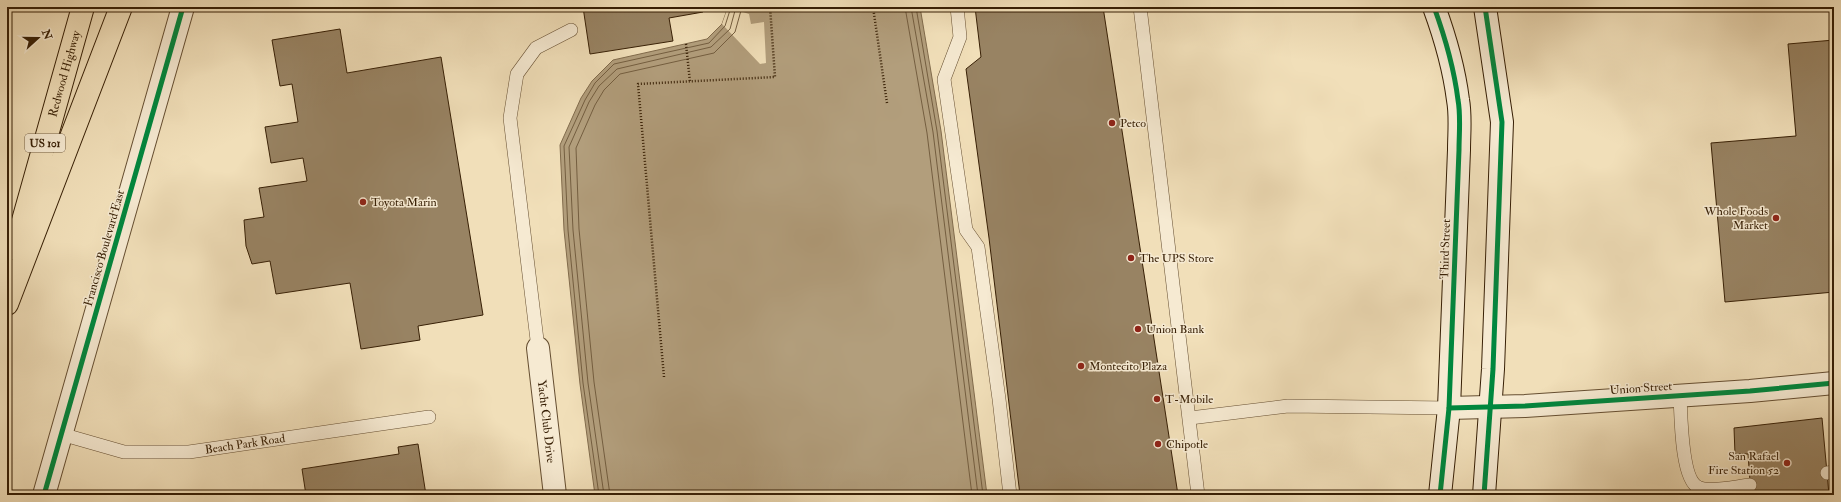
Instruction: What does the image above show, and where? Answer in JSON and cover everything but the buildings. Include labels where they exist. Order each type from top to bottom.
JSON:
[{"type":"highway","name":"Redwood Highway","points":[[7,279],[83,7]]},
{"type":"highway","points":[[7,304],[121,7]]},
{"type":"street","name":"Francisco Boulevard East","points":[[44,495],[183,7]]},
{"type":"street","name":"Third Street","points":[[1434,7],[1447,44],[1458,101],[1459,150],[1449,408],[1440,495]]},
{"type":"street","points":[[1484,495],[1491,408],[1502,122],[1485,7]]},
{"type":"street","name":"Yacht Club Drive","points":[[538,348],[555,495]]},
{"type":"street","name":"Union Street","points":[[1449,408],[1491,408],[1680,396],[1834,383]]},
{"type":"lane","points":[[957,7],[960,37],[944,79],[966,230],[978,247],[999,399],[1010,495]]},
{"type":"lane","points":[[1140,7],[1198,495]]},
{"type":"lane","points":[[538,348],[510,118],[517,74],[536,48],[571,30]]},
{"type":"lane","points":[[1680,396],[1683,442],[1690,479],[1698,487],[1707,489],[1750,485]]},
{"type":"lane","points":[[1190,418],[1288,406],[1449,408]]},
{"type":"lane","name":"Beach Park Road","points":[[62,434],[124,452],[189,452],[429,417]]},
{"type":"path","points":[[664,377],[638,84],[775,77],[770,7]]},
{"type":"path","points":[[873,7],[887,104]]},
{"type":"path","points":[[686,44],[690,82]]},
{"type":"water","points":[[728,7],[920,7],[941,131],[987,495],[595,495],[580,384],[564,230],[560,145],[581,98],[592,81],[613,60],[707,39],[722,24]]},
{"type":"pier","points":[[728,7],[749,14],[751,24],[764,22],[766,63],[760,64],[722,24]]},
{"type":"cycle path","points":[[44,495],[183,7]]},
{"type":"cycle path","points":[[1434,7],[1452,64],[1460,119],[1449,408],[1440,495]]},
{"type":"cycle path","points":[[1484,495],[1493,369],[1502,122],[1485,7]]},
{"type":"cycle path","points":[[1449,408],[1525,406],[1750,391],[1834,383]]},
{"type":"place","name":"Petco","points":[[1112,123]]},
{"type":"place","name":"Toyota Marin","points":[[363,202]]},
{"type":"place","name":"Whole Foods Market","points":[[1776,218]]},
{"type":"place","name":"The UPS Store","points":[[1131,258]]},
{"type":"place","name":"Union Bank","points":[[1138,329]]},
{"type":"place","name":"Montecito Plaza","points":[[1081,366]]},
{"type":"place","name":"T-Mobile","points":[[1157,399]]},
{"type":"place","name":"Chipotle","points":[[1158,444]]},
{"type":"place","name":"San Rafael Fire Station 52","points":[[1787,463]]}]
